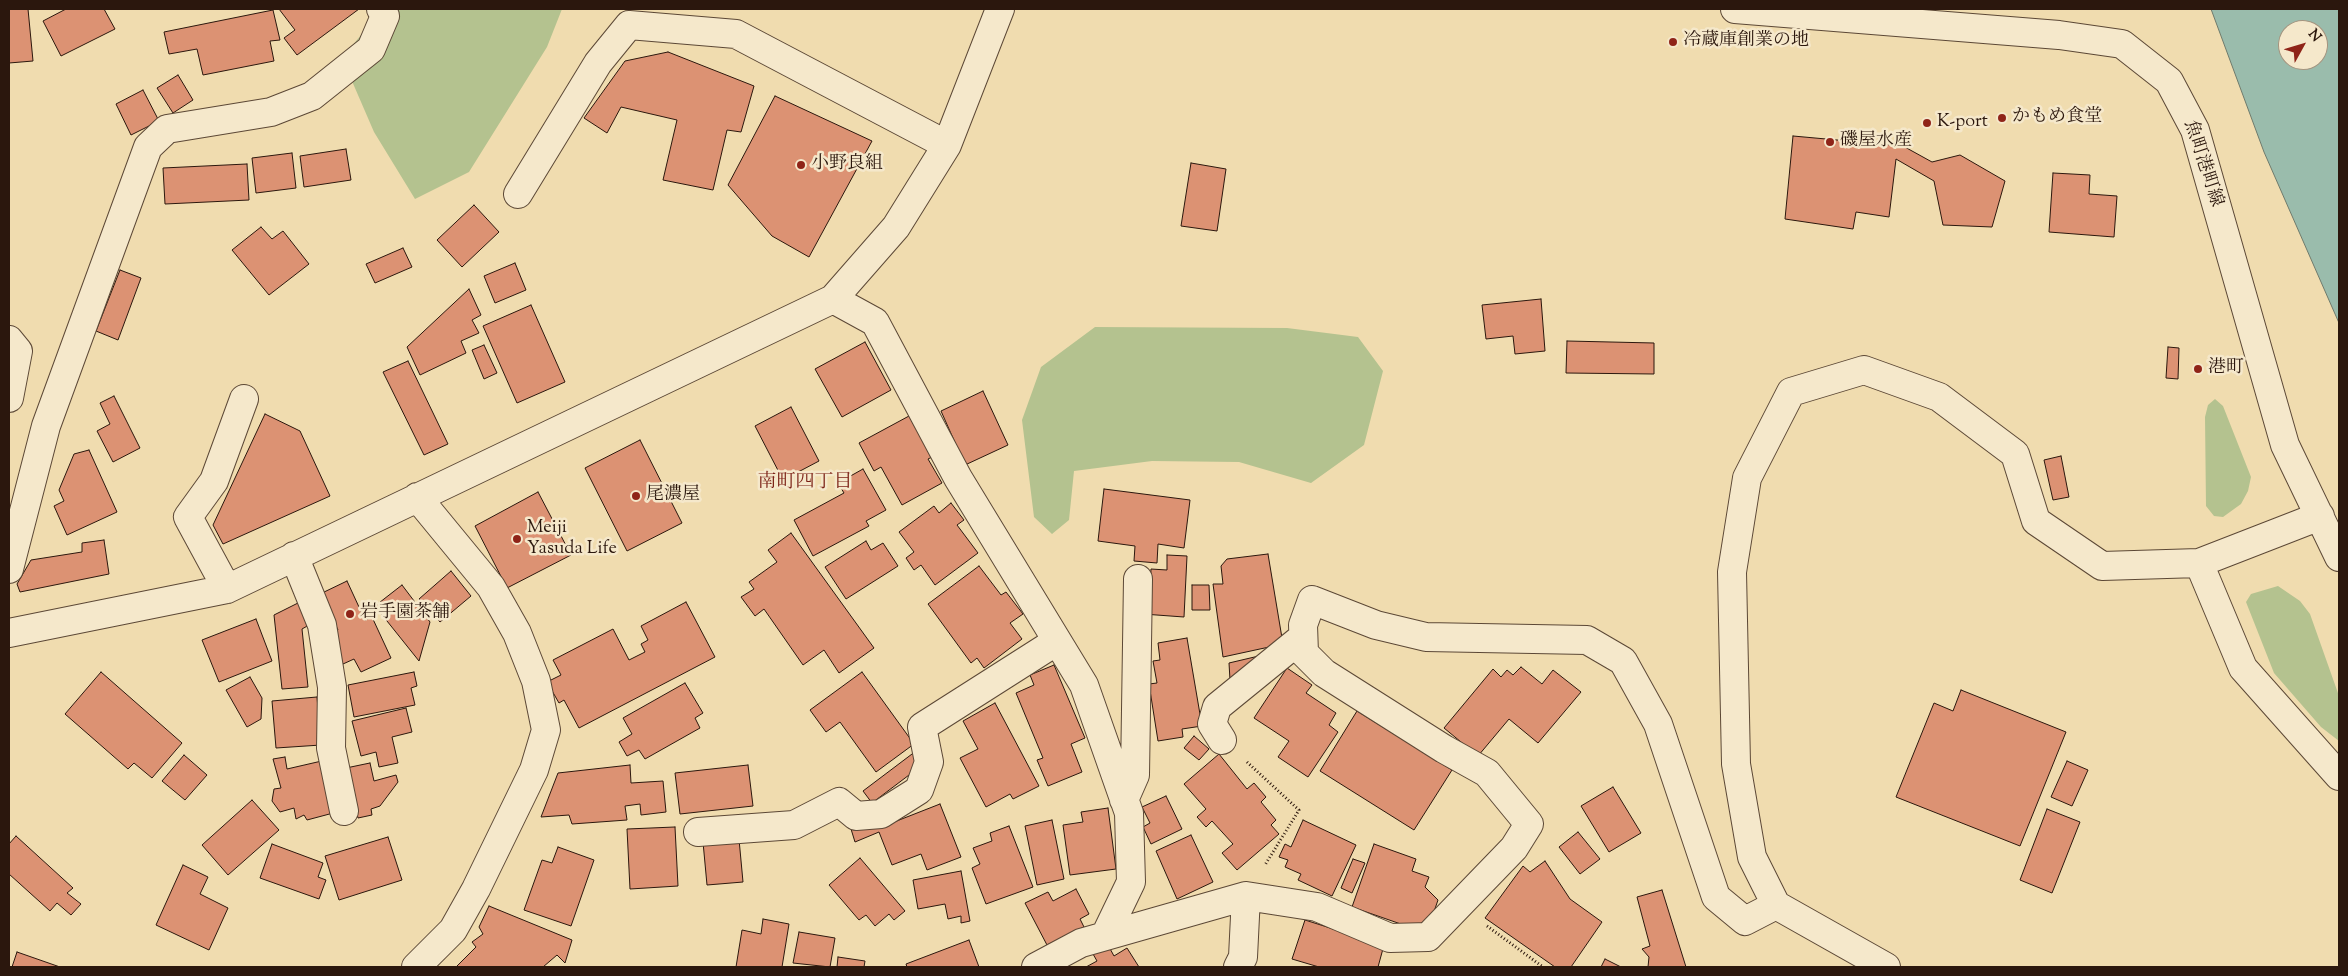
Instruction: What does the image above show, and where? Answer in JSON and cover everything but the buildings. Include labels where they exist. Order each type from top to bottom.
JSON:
[{"type":"street","points":[[9,569],[46,426],[148,147],[166,129],[271,112],[312,96],[371,49],[385,16],[381,9]]},
{"type":"street","points":[[9,633],[227,589],[833,300],[896,227],[946,145],[1000,9]]},
{"type":"street","name":"魚町港町線","points":[[1735,9],[1917,16],[2122,44],[2169,81],[2195,130],[2285,446],[2339,557]]},
{"type":"street","points":[[518,194],[598,63],[629,25],[736,34],[946,145]]},
{"type":"street","points":[[833,300],[875,322],[958,478],[1084,685],[1129,813],[1131,882],[1104,936]]},
{"type":"street","points":[[9,340],[18,351],[9,398]]},
{"type":"street","points":[[1886,967],[1776,905],[1752,857],[1736,764],[1732,572],[1747,478],[1791,392],[1864,370],[1939,397],[2015,454],[2036,521],[2102,566],[2199,563],[2320,516]]},
{"type":"street","points":[[227,589],[188,517],[214,481],[244,398]]},
{"type":"street","points":[[416,967],[453,930],[476,889],[534,770],[546,730],[536,682],[517,633],[491,587],[417,497]]},
{"type":"street","points":[[294,556],[322,625],[332,687],[330,748],[344,812]]},
{"type":"street","points":[[2199,563],[2243,668],[2339,776]]},
{"type":"street","points":[[1124,800],[1135,775],[1138,579]]},
{"type":"street","points":[[1036,967],[1081,943],[1246,896],[1317,907],[1390,938],[1428,937],[1514,848],[1530,824],[1487,773],[1444,749],[1324,673],[1304,653],[1303,625],[1312,600],[1376,625],[1426,637],[1586,640],[1623,661],[1658,724],[1716,897],[1745,921],[1776,905]]},
{"type":"street","points":[[1222,740],[1212,724],[1216,707],[1303,636]]},
{"type":"street","points":[[698,832],[794,825],[839,802],[856,816],[881,814],[919,790],[929,762],[922,727],[1057,641]]},
{"type":"street","points":[[1238,967],[1243,957],[1246,896]]},
{"type":"path","points":[[1222,740],[1299,810],[1246,896]]},
{"type":"path","points":[[1458,904],[1543,967]]},
{"type":"green space","points":[[369,9],[562,9],[547,47],[469,172],[415,199],[374,132],[342,58],[375,18]]},
{"type":"green space","points":[[1095,327],[1287,328],[1358,337],[1383,371],[1364,445],[1311,483],[1239,462],[1152,461],[1074,471],[1069,520],[1052,534],[1034,517],[1022,420],[1041,367]]},
{"type":"green space","points":[[2215,399],[2223,406],[2251,477],[2248,491],[2241,504],[2223,517],[2214,516],[2206,506],[2205,417],[2208,405]]},
{"type":"green space","points":[[2278,586],[2300,601],[2310,614],[2339,696],[2339,741],[2321,727],[2274,673],[2246,602],[2251,594]]},
{"type":"shaded area","points":[[2211,9],[2339,9],[2339,323],[2264,152]]},
{"type":"place","name":"冷蔵庫創業の地","points":[[1673,42]]},
{"type":"place","name":"かもめ食堂","points":[[2002,118]]},
{"type":"place","name":"K-port","points":[[1927,123]]},
{"type":"place","name":"磯屋水産","points":[[1830,142]]},
{"type":"place","name":"小野良組","points":[[801,165]]},
{"type":"place","name":"港町","points":[[2198,369]]},
{"type":"place","name":"尾濃屋","points":[[636,496]]},
{"type":"place","name":"Meiji Yasuda Life","points":[[517,539]]},
{"type":"place","name":"岩手園茶舗","points":[[350,614]]},
{"type":"district","name":"南町四丁目","points":[[805,484]]}]
